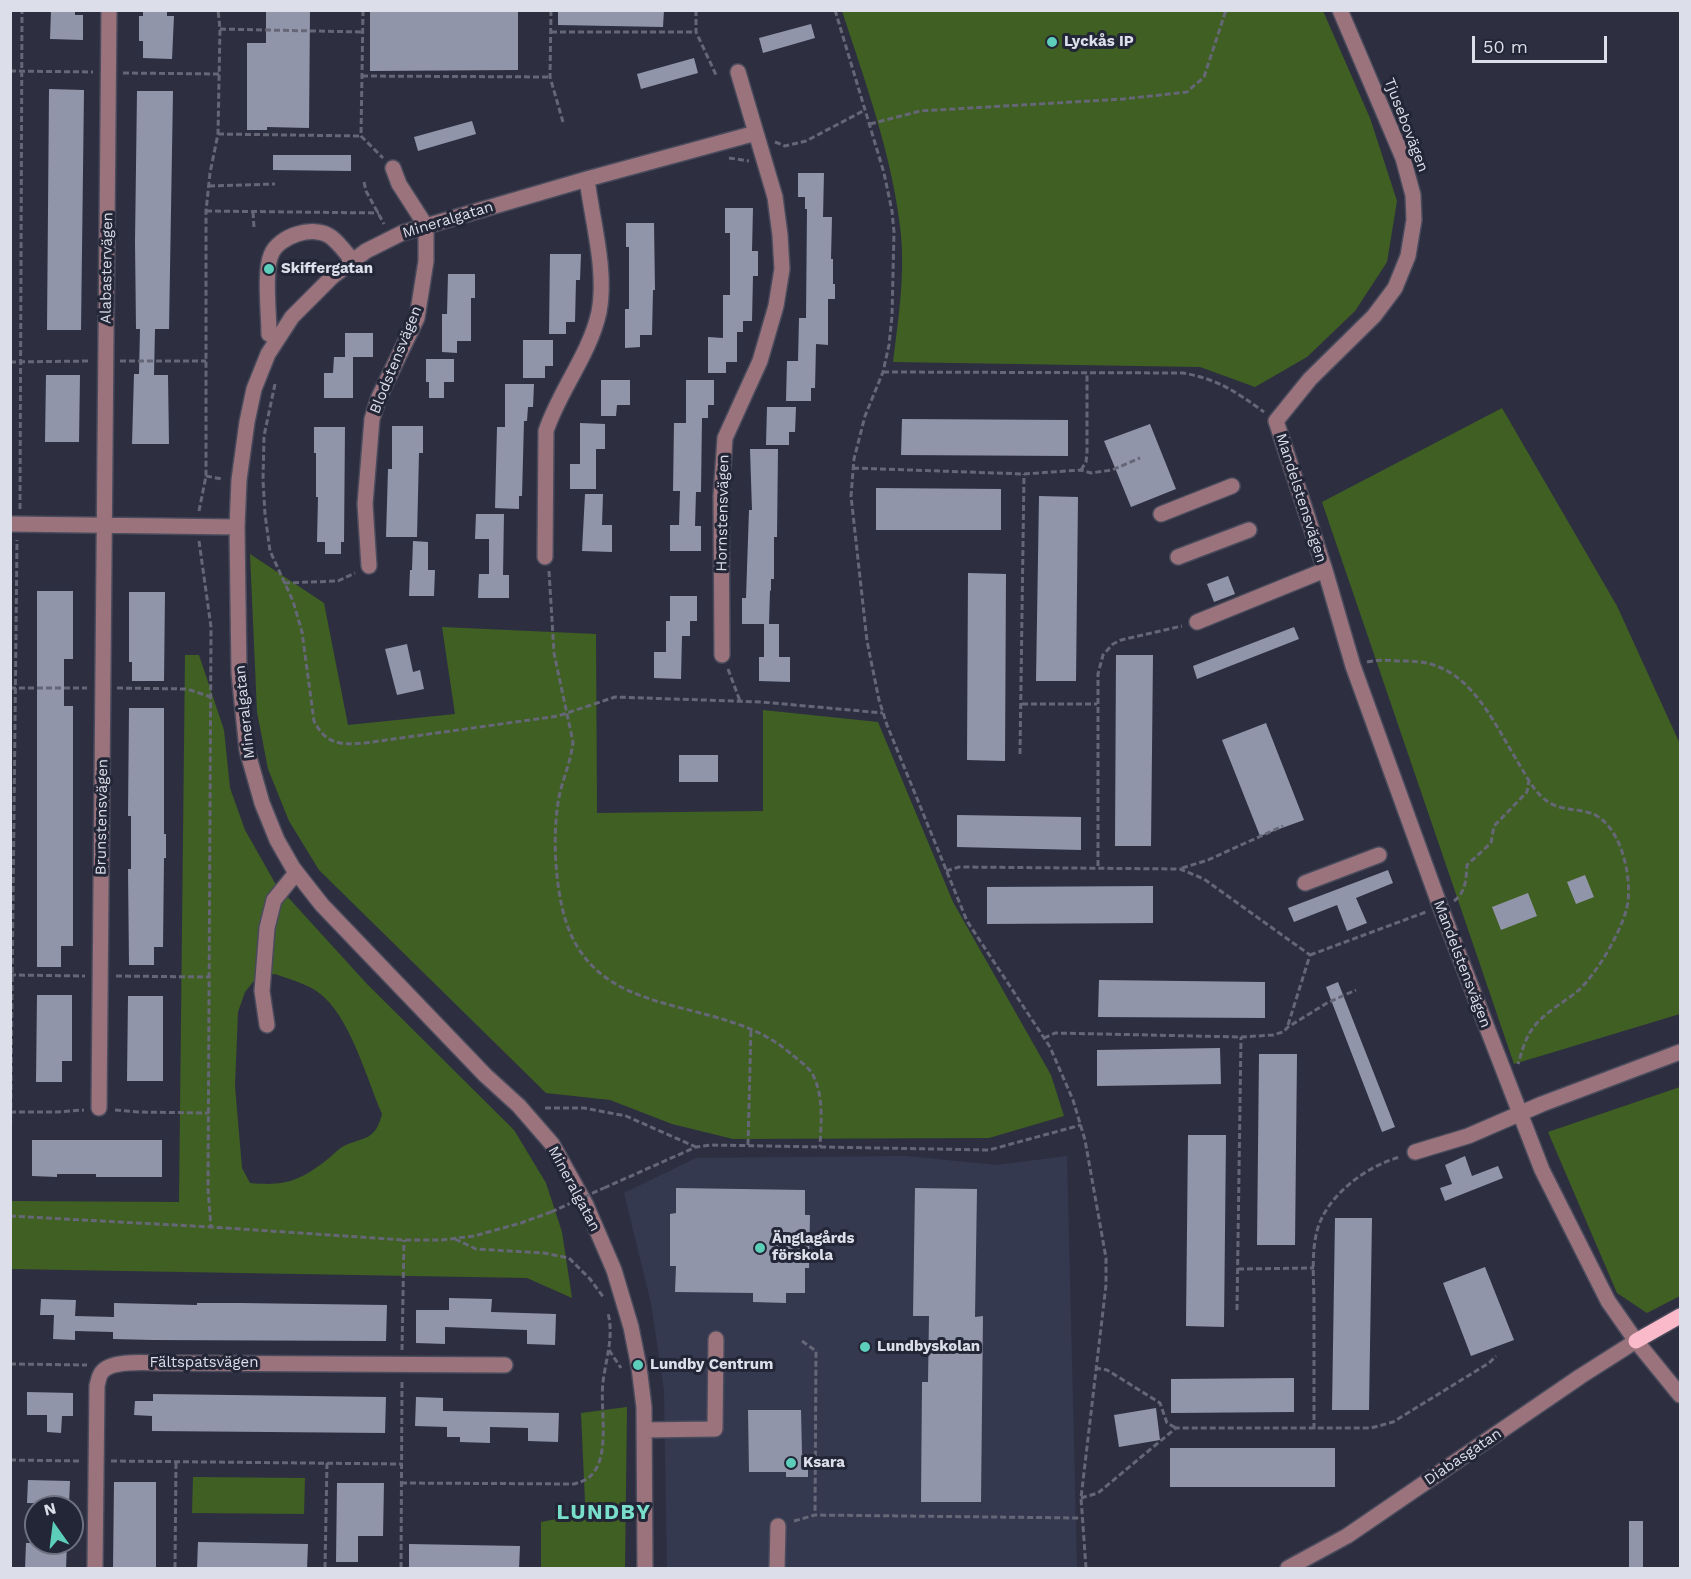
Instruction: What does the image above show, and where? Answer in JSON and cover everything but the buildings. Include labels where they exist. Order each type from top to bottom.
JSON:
[{"type":"main road","points":[[1636,1341],[1680,1316]]},
{"type":"street","name":"Alabastervägen","points":[[105,525],[109,10]]},
{"type":"street","name":"Tjusebovägen","points":[[1319,369],[1374,316],[1395,288],[1408,256],[1414,220],[1413,195],[1403,158],[1340,10]]},
{"type":"street","name":"Hornstensvägen","points":[[722,655],[721,496],[725,438],[760,361],[776,306],[782,268],[775,197],[738,72]]},
{"type":"street","name":"Mineralgatan","points":[[645,1569],[644,1407],[633,1336],[614,1270],[586,1205],[552,1144],[519,1106],[485,1075],[322,905],[296,873],[277,840],[262,803],[247,750],[239,673],[237,527],[239,480],[254,389],[268,354],[292,317],[333,276],[366,251],[402,233],[756,133]]},
{"type":"street","points":[[393,168],[399,184],[426,226]]},
{"type":"street","points":[[545,557],[546,431],[552,414],[586,347],[598,312],[599,255],[587,179]]},
{"type":"street","name":"Blodstensvägen","points":[[369,566],[365,504],[372,419],[379,397],[417,318],[426,261],[426,226]]},
{"type":"street","points":[[277,339],[269,334],[271,253],[285,239],[301,233],[320,232],[330,236],[353,261]]},
{"type":"street","name":"Mandelstensvägen","points":[[1319,369],[1276,421],[1325,570],[1353,666],[1440,906],[1542,1170],[1608,1301],[1636,1341],[1680,1395]]},
{"type":"street","points":[[1161,514],[1232,486]]},
{"type":"street","points":[[15,524],[237,527]]},
{"type":"street","name":"Brunstensvägen","points":[[99,1108],[105,525]]},
{"type":"street","points":[[1178,558],[1249,530]]},
{"type":"street","name":"Mandelstensvägen","points":[[1197,622],[1325,570]]},
{"type":"street","points":[[1305,883],[1379,855]]},
{"type":"street","points":[[267,1025],[262,991],[267,928],[274,900],[296,873]]},
{"type":"street","points":[[1415,1152],[1468,1136],[1680,1052]]},
{"type":"street","points":[[644,1430],[715,1429],[717,1339]]},
{"type":"street","name":"Diabasgatan","points":[[1288,1569],[1347,1536],[1636,1341]]},
{"type":"street","name":"Fältspatsvägen","points":[[110,1366],[163,1363],[505,1365]]},
{"type":"street","points":[[95,1569],[97,1386],[101,1373],[110,1366]]},
{"type":"street","points":[[777,1569],[778,1526]]},
{"type":"path","points":[[10,1180],[22,10]]},
{"type":"path","points":[[199,515],[206,477],[206,212],[218,134],[220,29],[218,10]]},
{"type":"path","points":[[361,136],[363,10]]},
{"type":"path","points":[[551,10],[550,77],[563,122]]},
{"type":"path","points":[[696,10],[696,32],[717,77]]},
{"type":"path","points":[[835,10],[889,192],[894,232],[889,345],[883,372],[865,416],[853,468],[851,508],[864,621],[883,713],[967,921],[1044,1038],[1073,1100],[1081,1125],[1107,1269],[1081,1498],[1086,1569]]},
{"type":"path","points":[[870,124],[920,111],[1187,93],[1204,77],[1226,10]]},
{"type":"path","points":[[220,29],[363,32]]},
{"type":"path","points":[[551,32],[696,32]]},
{"type":"path","points":[[362,76],[550,77]]},
{"type":"path","points":[[756,133],[785,146],[816,137],[866,110]]},
{"type":"path","points":[[218,134],[361,136],[393,168]]},
{"type":"path","points":[[364,183],[366,191],[392,238]]},
{"type":"path","points":[[209,186],[275,184]]},
{"type":"path","points":[[206,212],[379,213]]},
{"type":"path","points":[[253,212],[254,228]]},
{"type":"path","points":[[883,372],[1183,373],[1201,376],[1234,390],[1276,421]]},
{"type":"path","points":[[1081,470],[1088,454],[1087,373]]},
{"type":"path","points":[[276,382],[264,436],[263,480],[270,551],[292,601],[302,632],[314,721],[320,734],[332,741],[347,745],[511,723],[567,713],[615,697],[740,701],[883,713]]},
{"type":"path","points":[[853,468],[1024,474],[1081,470],[1091,473],[1102,472],[1140,458]]},
{"type":"path","points":[[1020,754],[1024,474]]},
{"type":"path","points":[[199,537],[211,627],[208,1189],[211,1227]]},
{"type":"path","points":[[545,557],[550,574],[554,653],[573,742],[557,805],[558,885],[568,929],[590,963],[605,977],[624,989],[652,1001],[751,1028],[776,1040],[807,1067],[813,1076],[819,1092],[821,1111],[820,1147]]},
{"type":"path","points":[[284,583],[338,581],[369,566]]},
{"type":"path","points":[[1098,866],[1097,704],[1098,674],[1103,655],[1113,644],[1197,622]]},
{"type":"path","points":[[722,655],[740,701]]},
{"type":"path","points":[[1353,666],[1376,660],[1418,661],[1439,667],[1449,673],[1474,695],[1487,712],[1542,798],[1556,807],[1596,816],[1604,823],[1622,851],[1628,867],[1626,910],[1601,961],[1581,987],[1535,1026],[1526,1040],[1510,1088]]},
{"type":"path","points":[[1022,704],[1097,704]]},
{"type":"path","points":[[1310,955],[1458,900],[1464,889],[1467,865],[1491,843],[1494,826],[1527,792],[1529,780]]},
{"type":"path","points":[[1180,869],[1208,860],[1283,826]]},
{"type":"path","points":[[946,871],[959,867],[1098,866],[1180,869],[1204,879],[1310,955]]},
{"type":"path","points":[[1288,1027],[1310,955]]},
{"type":"path","points":[[1044,1038],[1055,1033],[1241,1037],[1273,1035],[1283,1032],[1327,1003],[1356,990]]},
{"type":"path","points":[[748,1145],[751,1028]]},
{"type":"path","points":[[1237,1310],[1241,1037]]},
{"type":"path","points":[[545,1107],[584,1108],[626,1116],[696,1147]]},
{"type":"path","points":[[10,1216],[404,1240],[454,1238],[494,1231],[551,1212],[696,1147],[748,1145],[989,1150],[1081,1125]]},
{"type":"path","points":[[1314,1429],[1314,1268],[1317,1230],[1329,1205],[1362,1175],[1378,1165],[1415,1152]]},
{"type":"path","points":[[402,1483],[574,1484],[587,1480],[596,1468],[601,1454],[603,1383],[609,1350],[610,1324],[604,1299],[590,1279],[569,1258],[544,1253],[476,1249],[454,1238]]},
{"type":"path","points":[[401,1569],[404,1240]]},
{"type":"path","points":[[1238,1269],[1314,1268]]},
{"type":"path","points":[[802,1341],[816,1351],[815,1515]]},
{"type":"path","points":[[609,1350],[622,1370]]},
{"type":"path","points":[[1095,1368],[1107,1370],[1160,1403],[1167,1423],[1176,1428],[1371,1428],[1393,1422],[1489,1363],[1496,1356]]},
{"type":"path","points":[[10,1364],[110,1366]]},
{"type":"path","points":[[1081,1498],[1098,1493],[1176,1428]]},
{"type":"path","points":[[10,1460],[402,1464]]},
{"type":"path","points":[[175,1569],[176,1461]]},
{"type":"path","points":[[325,1569],[327,1463]]},
{"type":"path","points":[[778,1526],[815,1515],[1081,1518]]},
{"type":"shaded area","name":"Lundbyskolan","points":[[906,1156],[997,1165],[1067,1156],[1077,1568],[667,1568],[664,1390],[651,1303],[624,1193],[696,1158]]},
{"type":"green space","points":[[842,11],[1323,11],[1370,118],[1397,201],[1387,262],[1355,311],[1307,357],[1255,387],[1200,367],[893,362],[902,267],[897,207],[885,150]]},
{"type":"green space","points":[[1502,408],[1617,606],[1680,744],[1680,1014],[1514,1064],[1322,502]]},
{"type":"green space","points":[[250,554],[324,603],[348,725],[455,714],[442,627],[596,634],[597,813],[763,811],[763,710],[878,722],[953,902],[1051,1075],[1064,1116],[989,1138],[733,1139],[672,1124],[610,1100],[546,1093],[319,870],[289,821],[268,769],[257,712]]},
{"type":"green space","points":[[185,655],[199,655],[224,730],[230,788],[245,830],[275,883],[367,984],[514,1130],[546,1183],[562,1232],[572,1298],[527,1278],[11,1269],[10,1201],[179,1202]],"holes":[[[275,974],[302,983],[325,998],[335,1009],[351,1037],[382,1114],[372,1134],[342,1147],[306,1174],[281,1183],[250,1183],[242,1168],[235,1086],[238,1012],[245,992],[257,977]]]},
{"type":"green space","points":[[1680,1087],[1680,1296],[1647,1313],[1617,1293],[1548,1132]]},
{"type":"green space","points":[[627,1407],[625,1568],[541,1568],[541,1522],[578,1515],[585,1502],[581,1413]]},
{"type":"green space","points":[[193,1477],[305,1478],[304,1514],[192,1513]]},
{"type":"place","name":"Lyckås IP","points":[[1052,42]]},
{"type":"place","name":"Skiffergatan","points":[[269,269]]},
{"type":"place","name":"Änglagårds förskola","points":[[760,1248]]},
{"type":"place","name":"Lundbyskolan","points":[[865,1347]]},
{"type":"place","name":"Lundby Centrum","points":[[638,1365]]},
{"type":"place","name":"Ksara","points":[[791,1463]]},
{"type":"district","name":"LUNDBY","points":[[604,1513]]}]
